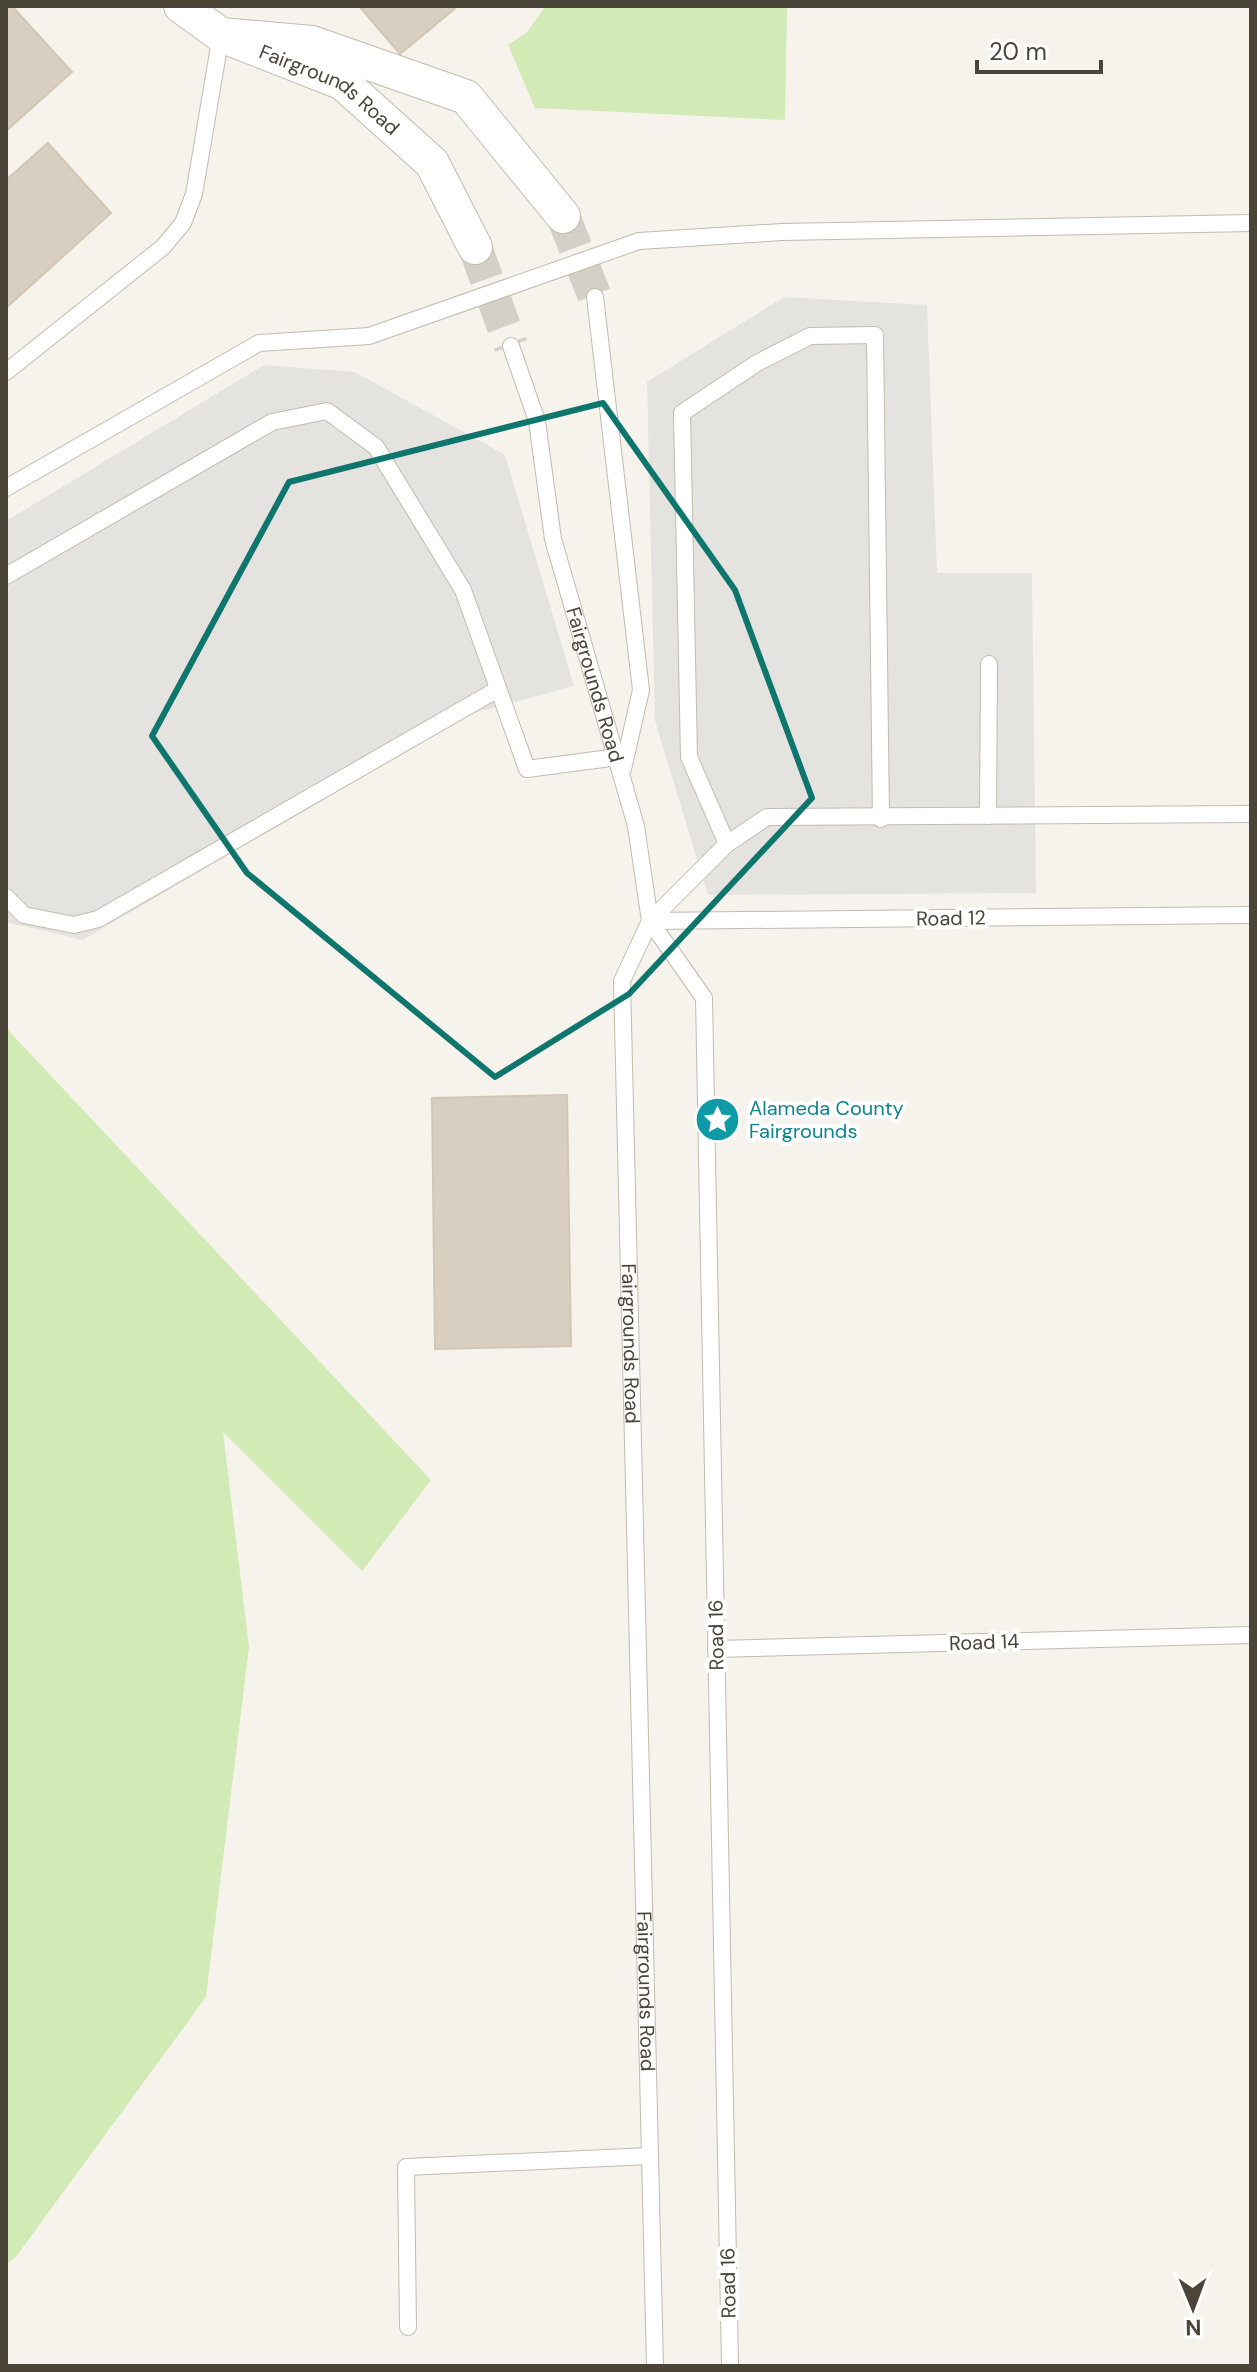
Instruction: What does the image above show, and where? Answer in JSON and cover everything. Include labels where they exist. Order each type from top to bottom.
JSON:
[{"type":"street","name":"Fairgrounds Road","points":[[181,6],[221,35],[343,83],[432,163],[475,247]]},
{"type":"street","points":[[221,35],[312,43],[466,97],[563,216]]},
{"type":"lane","points":[[6,372],[163,247],[183,223],[194,194],[221,35]]},
{"type":"lane","points":[[6,488],[259,343],[369,336],[639,241],[782,232],[1251,223]]},
{"type":"lane","points":[[595,297],[641,690],[622,775]]},
{"type":"lane","points":[[727,844],[689,757],[682,413],[757,363],[810,336],[875,335],[881,819]]},
{"type":"lane","name":"Fairgrounds Road","points":[[511,346],[537,421],[553,539],[636,826],[650,921],[622,981],[655,2366]]},
{"type":"lane","points":[[6,576],[272,422],[327,411],[376,447],[402,485],[463,590],[527,769],[618,757]]},
{"type":"lane","points":[[988,816],[989,664]]},
{"type":"lane","points":[[6,897],[24,915],[74,925],[98,919],[498,689]]},
{"type":"lane","points":[[650,921],[727,844],[767,817],[881,819],[1251,814]]},
{"type":"lane","name":"Road 12","points":[[650,921],[1251,915]]},
{"type":"lane","name":"Road 16","points":[[650,921],[704,998],[730,2366]]},
{"type":"lane","name":"Road 14","points":[[716,1649],[1251,1635]]},
{"type":"lane","points":[[408,2327],[406,2167],[650,2156]]},
{"type":"highlighted area","points":[[603,403],[735,590],[812,798],[629,994],[495,1077],[247,873],[152,736],[289,482]]},
{"type":"green space","points":[[546,6],[787,6],[785,120],[535,108],[508,45],[527,32]]},
{"type":"green space","points":[[6,1028],[431,1480],[362,1571],[223,1432],[249,1647],[206,1997],[15,2258],[6,2264]]},
{"type":"shaded area","points":[[784,297],[927,305],[937,573],[1032,573],[1036,893],[708,895],[655,721],[647,382]]},
{"type":"shaded area","points":[[264,365],[355,372],[505,455],[574,686],[470,714],[83,940],[6,922],[6,521]]},
{"type":"building","points":[[6,6],[12,6],[72,72],[6,131]]},
{"type":"building","points":[[359,6],[458,6],[400,54]]},
{"type":"building","points":[[48,143],[111,213],[6,308],[6,180]]},
{"type":"building","points":[[567,1095],[571,1346],[435,1349],[432,1098]]},
{"type":"tunnel","points":[[563,216],[595,297]]},
{"type":"tunnel","points":[[475,247],[511,346]]},
{"type":"place","name":"Alameda County Fairgrounds","points":[[718,1120]]}]
